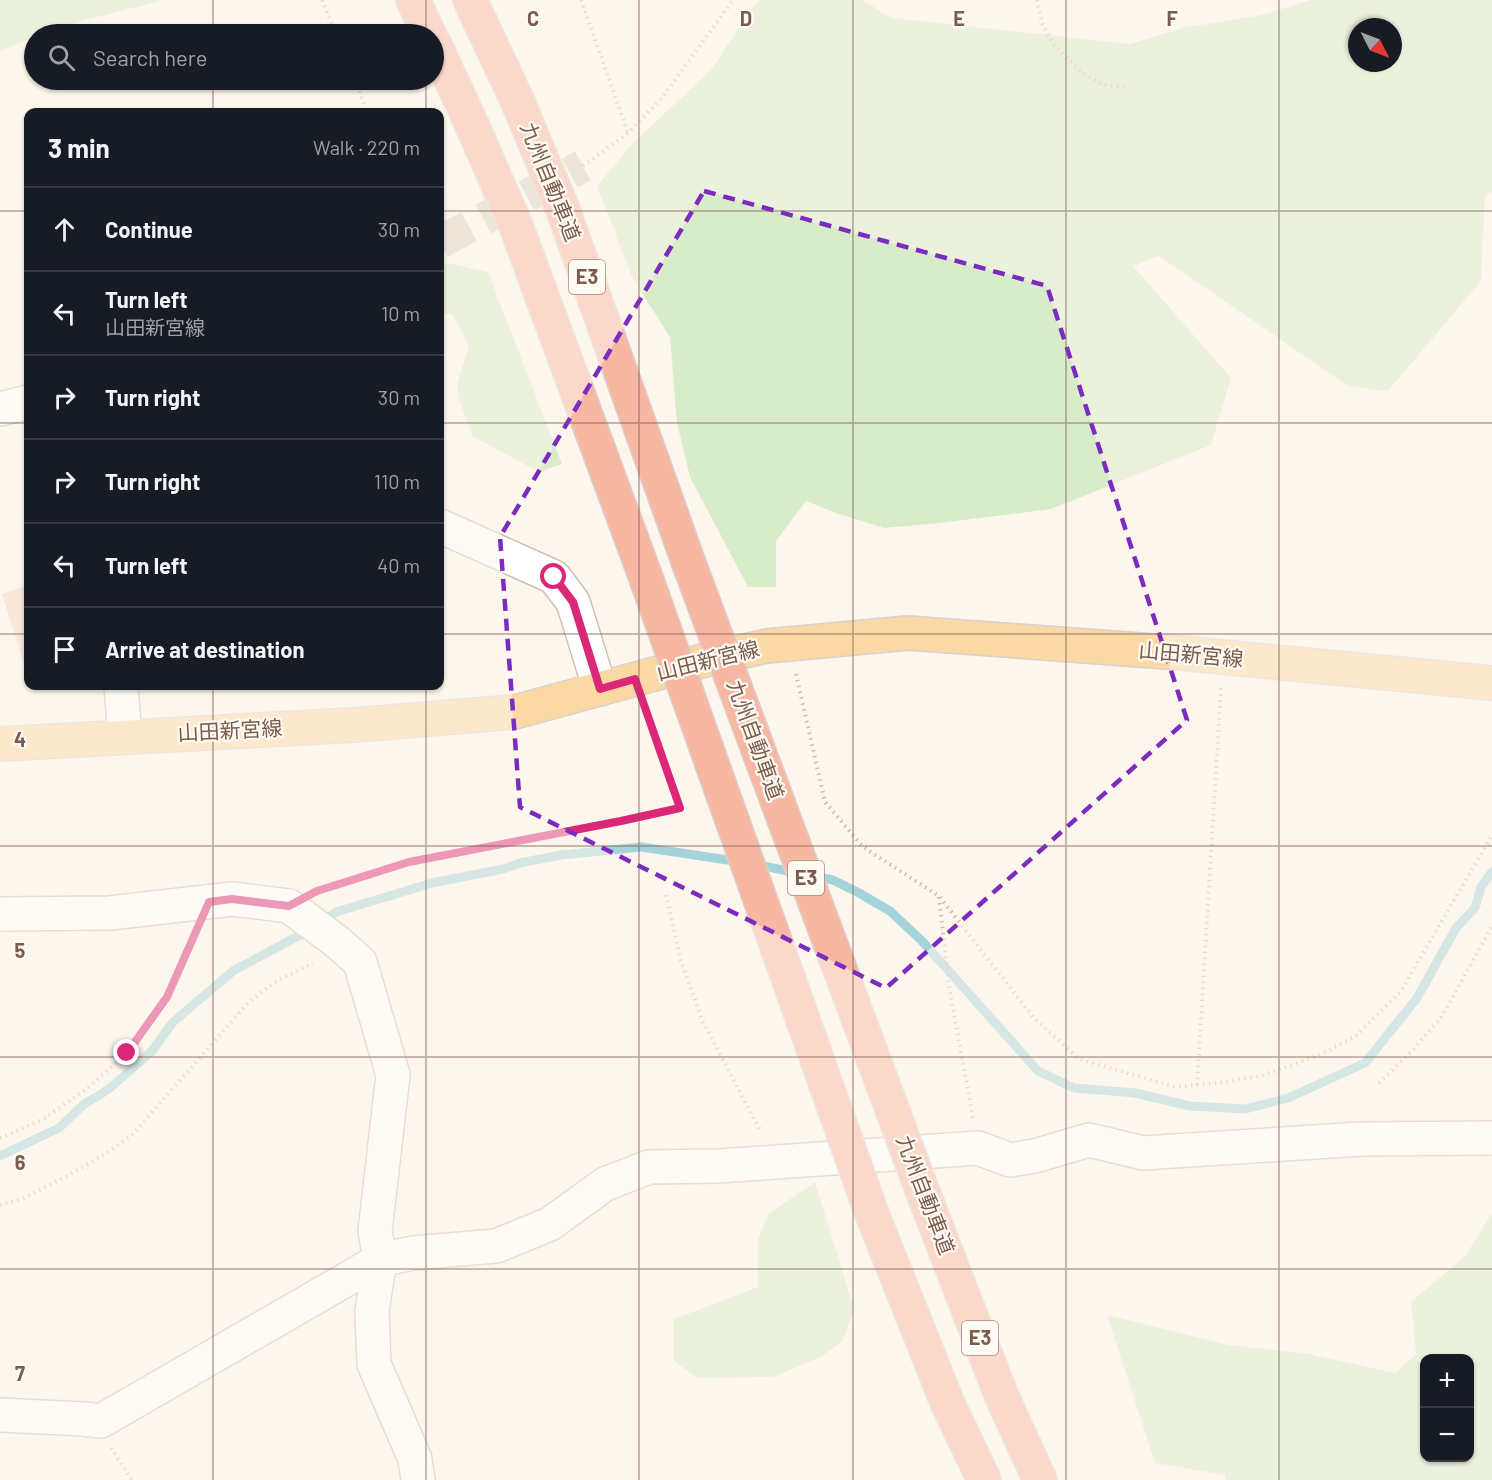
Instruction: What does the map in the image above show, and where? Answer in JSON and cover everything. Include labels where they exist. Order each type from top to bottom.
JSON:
[{"type":"highway","points":[[413,0],[424,24]]},
{"type":"highway","name":"九州自動車道","points":[[470,0],[517,100],[564,210],[688,561],[924,1195],[1002,1397],[1040,1480]]},
{"type":"highway","name":"E3","points":[[444,65],[516,226],[646,579],[872,1214],[947,1402],[984,1480]]},
{"type":"main road","name":"山田新宮線","points":[[0,744],[354,725],[515,712],[713,658],[766,646],[908,633],[1223,657],[1492,683]]},
{"type":"street","points":[[0,409],[24,403]]},
{"type":"street","points":[[444,528],[554,577],[573,602],[600,689]]},
{"type":"street","points":[[121,690],[125,737]]},
{"type":"street","points":[[0,914],[110,913],[232,899],[293,909],[360,962],[393,1075],[375,1231],[380,1260],[372,1311],[374,1364],[415,1459],[418,1480]]},
{"type":"street","points":[[0,1415],[101,1421],[380,1260],[413,1253],[496,1246],[550,1224],[605,1184],[649,1167],[718,1166],[978,1148],[1010,1160],[1035,1156],[1089,1140],[1143,1154],[1361,1139],[1492,1138]]},
{"type":"path","points":[[322,0],[332,24]]},
{"type":"path","points":[[581,0],[628,133]]},
{"type":"path","points":[[583,166],[628,133],[662,98],[733,0]]},
{"type":"path","points":[[1037,0],[1042,23],[1053,44],[1083,73],[1104,85],[1125,87]]},
{"type":"path","points":[[359,90],[366,108]]},
{"type":"path","points":[[789,644],[825,802],[863,847],[939,896],[1033,1017],[1079,1059],[1176,1087],[1260,1077],[1320,1055],[1356,1036],[1401,991],[1492,835]]},
{"type":"path","points":[[1197,1085],[1223,657]]},
{"type":"path","points":[[293,909],[317,891],[409,862],[551,836],[680,808],[635,679]]},
{"type":"path","points":[[666,895],[681,961],[703,1022],[776,1162]]},
{"type":"path","points":[[939,896],[949,987],[978,1148]]},
{"type":"path","points":[[0,1138],[42,1120],[88,1088],[127,1053],[167,997],[209,902]]},
{"type":"path","points":[[1379,1083],[1412,1052],[1441,1018],[1492,926]]},
{"type":"path","points":[[0,1205],[24,1198],[69,1175],[133,1134],[248,1003],[273,983],[339,944]]},
{"type":"highlighted area","points":[[704,191],[1047,286],[1187,720],[886,988],[520,807],[500,537]]},
{"type":"green space","points":[[0,0],[164,0],[72,24],[24,24],[24,42],[0,51]]},
{"type":"green space","points":[[760,0],[863,0],[891,18],[1130,44],[1183,28],[1262,15],[1311,0],[1492,0],[1492,192],[1485,196],[1481,281],[1388,391],[1348,386],[1159,256],[1133,266],[1231,378],[1211,445],[1051,509],[884,528],[806,501],[776,541],[776,587],[748,587],[690,477],[677,423],[670,337],[632,277],[597,186],[633,143],[710,71]]},
{"type":"green space","points":[[448,263],[488,272],[562,464],[539,472],[472,436],[460,402],[457,383],[469,347],[453,315],[444,313],[444,264]]},
{"type":"green space","points":[[815,1182],[854,1309],[843,1341],[821,1357],[773,1377],[697,1378],[673,1360],[674,1319],[758,1287],[757,1241],[768,1214]]},
{"type":"green space","points":[[1492,1213],[1492,1480],[1225,1480],[1225,1475],[1155,1463],[1107,1315],[1229,1345],[1309,1354],[1395,1373],[1416,1354],[1411,1302],[1465,1256]]},
{"type":"building","points":[[24,586],[24,664],[2,594]]},
{"type":"waterway","points":[[0,1156],[59,1128],[83,1105],[109,1089],[152,1051],[173,1022],[233,971],[302,934],[336,912],[432,883],[561,855],[641,847],[741,862]]},
{"type":"waterway","points":[[754,864],[797,873]]},
{"type":"waterway","points":[[813,876],[833,880],[890,911],[922,941],[1038,1071],[1074,1088],[1135,1093],[1190,1106],[1245,1109],[1288,1098],[1365,1063],[1417,998],[1456,928],[1475,908],[1481,887],[1492,872]]},
{"type":"tunnel","points":[[444,240],[583,166]]},
{"type":"route","points":[[127,1053],[167,997],[209,902],[232,899],[289,906],[317,891],[409,862],[539,838],[680,808],[635,679],[600,689],[573,602],[554,577]]}]
